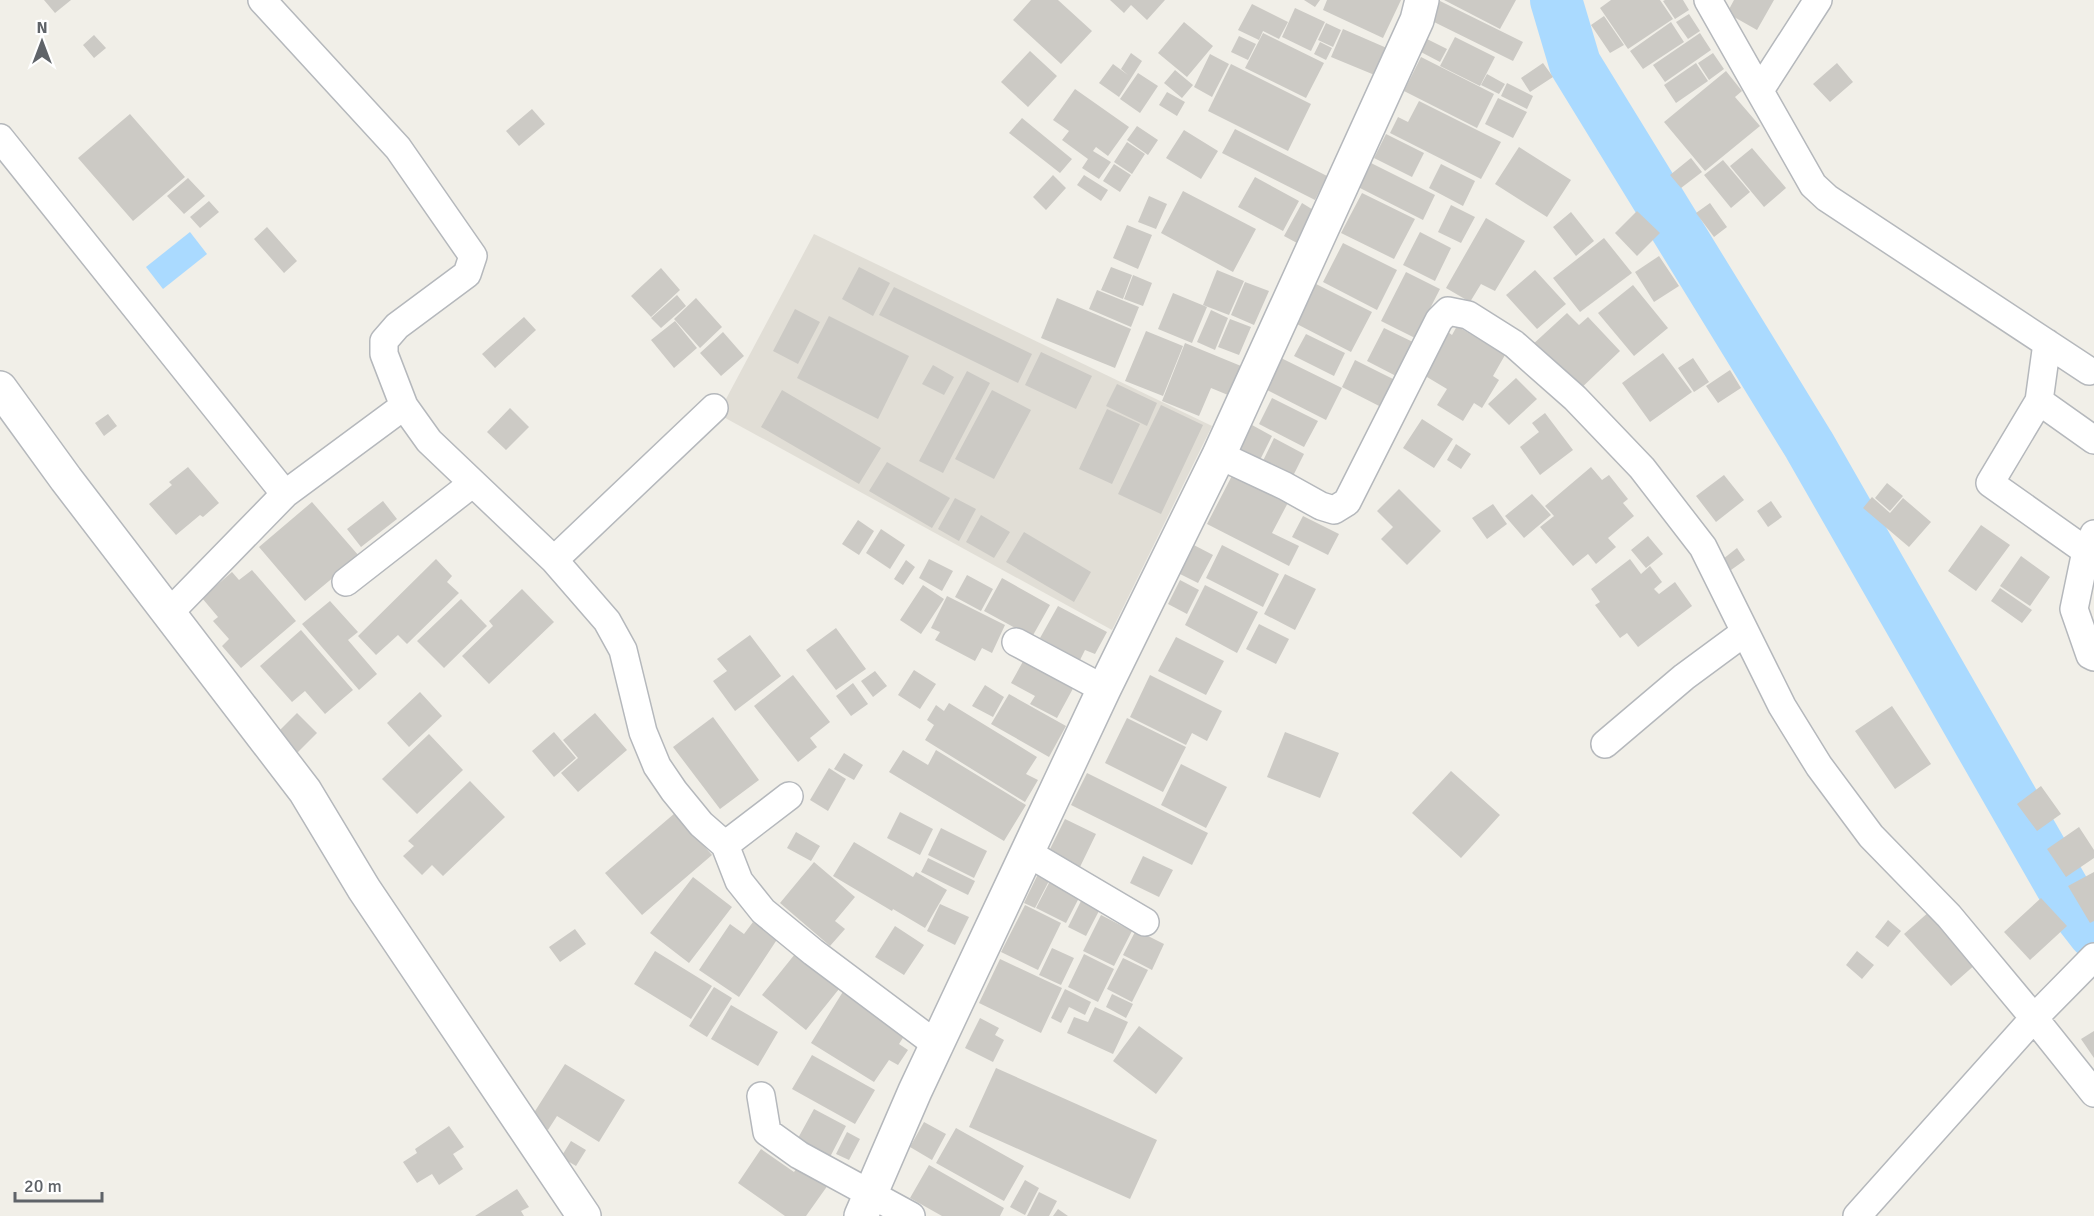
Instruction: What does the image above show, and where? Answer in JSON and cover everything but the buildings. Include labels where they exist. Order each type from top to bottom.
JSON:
[{"type":"street","points":[[261,0],[398,148],[472,256],[467,274],[397,326],[384,341],[384,354],[404,406],[429,441],[554,560],[607,621],[623,650],[644,732],[657,766],[701,824],[725,845],[739,881],[763,911],[813,952],[937,1045]]},
{"type":"street","points":[[865,1205],[937,1045],[1104,689],[1219,455],[1413,31],[1422,0]]},
{"type":"street","points":[[1708,0],[1813,185],[1827,198],[2089,371]]},
{"type":"street","points":[[1760,90],[1818,0]]},
{"type":"street","points":[[0,138],[285,494]]},
{"type":"street","points":[[1219,455],[1286,486],[1321,506],[1334,510],[1347,502],[1439,320],[1448,311],[1468,315],[1514,344],[1575,398],[1642,468],[1703,547],[1782,706],[1825,775],[1871,836],[1949,916],[2094,1094]]},
{"type":"street","points":[[2047,343],[2039,400],[1990,483],[2090,543],[2074,609],[2090,656],[2094,657]]},
{"type":"street","points":[[0,388],[305,791],[364,889],[584,1216]]},
{"type":"street","points":[[2039,400],[2094,440]]},
{"type":"street","points":[[169,613],[285,494],[404,406]]},
{"type":"street","points":[[554,560],[714,408]]},
{"type":"street","points":[[346,582],[472,483]]},
{"type":"street","points":[[1605,744],[1684,677],[1745,632]]},
{"type":"street","points":[[1016,642],[1104,689]]},
{"type":"street","points":[[725,845],[789,795]]},
{"type":"street","points":[[1028,853],[1145,922]]},
{"type":"street","points":[[1857,1216],[2034,1018],[2091,960]]},
{"type":"street","points":[[761,1096],[767,1132],[865,1205],[911,1216]]},
{"type":"shaded area","points":[[814,234],[1212,426],[1112,630],[718,414]]},
{"type":"water","points":[[190,232],[207,254],[163,289],[146,267]]},
{"type":"waterway","points":[[1556,0],[1575,64],[1809,445],[2073,906],[2094,933]]}]
